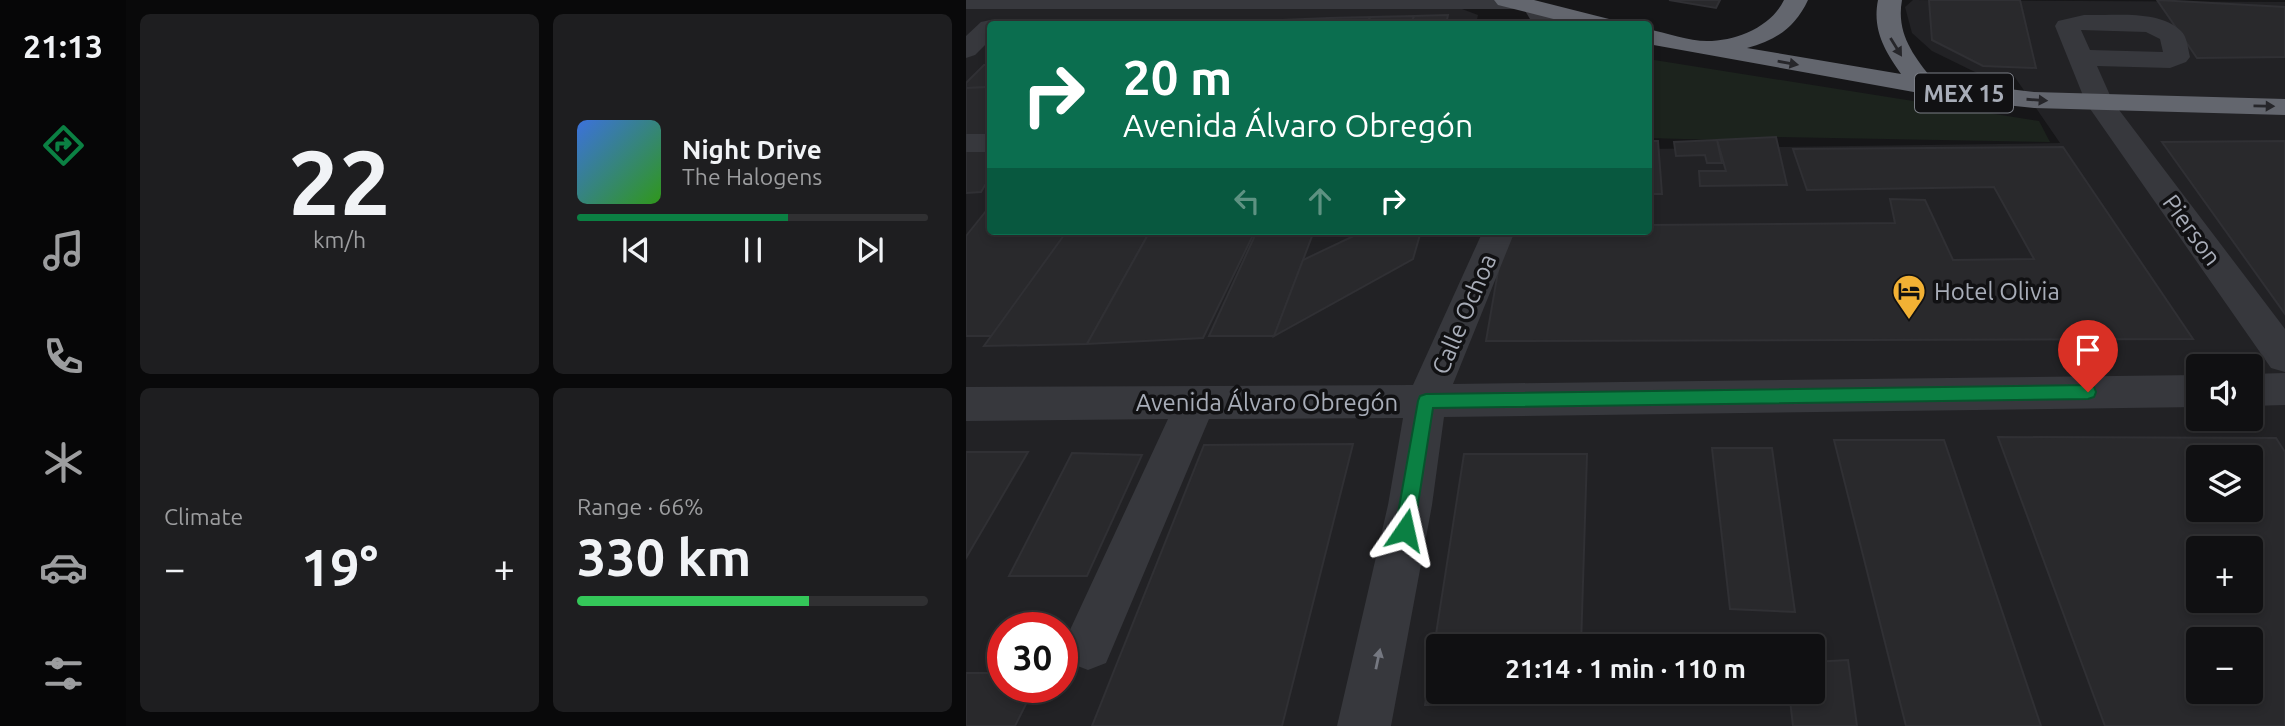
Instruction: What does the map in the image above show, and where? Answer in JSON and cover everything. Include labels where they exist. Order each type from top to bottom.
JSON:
[{"type":"highway","points":[[1703,48],[1739,43],[1776,29],[1787,19],[1796,0]]},
{"type":"highway","points":[[1890,0],[1886,12],[1890,36],[1925,87]]},
{"type":"highway","points":[[1525,9],[1585,21]]},
{"type":"highway","name":"MEX 15","points":[[1652,37],[1925,87],[2034,100],[2285,107]]},
{"type":"street","points":[[997,21],[1018,1]]},
{"type":"street","points":[[966,2],[1525,9]]},
{"type":"street","points":[[966,50],[987,31]]},
{"type":"street","name":"Pierson","points":[[2081,58],[2100,103],[2285,357]]},
{"type":"street","points":[[966,143],[987,143]]},
{"type":"street","name":"Calle Ochoa","points":[[1364,726],[1410,505],[1426,401],[1497,235]]},
{"type":"street","points":[[2263,390],[2285,389]]},
{"type":"street","name":"Avenida Álvaro Obregón","points":[[966,404],[2186,391]]},
{"type":"street","points":[[1088,645],[1197,401]]},
{"type":"shaded area","points":[[966,0],[1438,0],[1478,15],[1477,21],[987,21],[987,235],[1652,235],[1652,149],[2060,143],[2012,73],[1977,73],[1932,51],[1912,33],[1905,7],[1913,0],[2285,2],[2285,726],[966,726]]},
{"type":"shaded area","points":[[1652,60],[2039,121],[2050,142],[1776,137],[1717,140],[1652,138]]},
{"type":"building","points":[[1669,0],[1720,0],[1716,8]]},
{"type":"building","points":[[1929,0],[2020,0],[2036,68],[1983,66],[1932,40]]},
{"type":"building","points":[[2157,0],[2285,7],[2285,57],[2197,58]]},
{"type":"building","points":[[1448,15],[1447,21],[1412,21],[1414,16]]},
{"type":"building","points":[[1414,16],[1412,21],[1368,21],[1370,17]]},
{"type":"building","points":[[1370,17],[1368,21],[1326,21],[1327,18]]},
{"type":"building","points":[[1327,18],[1326,21],[1260,21]]},
{"type":"building","points":[[1030,20],[1120,20],[1119,21]]},
{"type":"building","points":[[1120,20],[1260,21],[1119,21]]},
{"type":"building","points":[[987,65],[987,87],[966,88],[966,83]]},
{"type":"building","points":[[987,87],[987,182],[981,192],[966,193],[966,88]]},
{"type":"building","points":[[1776,137],[1787,185],[1700,186],[1699,171],[1726,171],[1717,140]]},
{"type":"building","points":[[1717,140],[1722,163],[1707,163],[1705,155],[1676,156],[1674,142]]},
{"type":"building","points":[[1652,141],[1658,141],[1662,194],[1652,194]]},
{"type":"building","points":[[2285,141],[2285,314],[2162,142]]},
{"type":"building","points":[[2063,147],[2193,339],[1486,341],[1504,235],[1652,235],[1652,225],[1895,223],[1890,199],[1925,200],[1953,260],[2034,259],[1994,187],[1807,190],[1793,149]]},
{"type":"building","points":[[987,210],[987,235],[1065,235],[995,336],[966,336],[966,236]]},
{"type":"building","points":[[1064,235],[1148,235],[1087,344],[984,346]]},
{"type":"building","points":[[1148,235],[1253,235],[1203,338],[1087,344]]},
{"type":"building","points":[[1255,235],[1312,235],[1274,336],[1209,336]]},
{"type":"building","points":[[1356,235],[1420,235],[1413,259],[1274,336],[1303,260]]},
{"type":"building","points":[[1998,437],[2276,438],[2285,452],[2285,726],[2105,726]]},
{"type":"building","points":[[1834,440],[1944,440],[2041,726],[1906,726]]},
{"type":"building","points":[[1353,444],[1282,726],[1092,726],[1204,445]]},
{"type":"building","points":[[1712,448],[1772,448],[1795,612],[1730,609]]},
{"type":"building","points":[[966,452],[1028,452],[966,558]]},
{"type":"building","points":[[1072,453],[1142,455],[1087,576],[1009,576]]},
{"type":"building","points":[[1464,454],[1587,454],[1581,634],[1436,634]]},
{"type":"building","points":[[1848,660],[1857,726],[1793,726],[1790,704],[1825,704],[1825,661]]},
{"type":"building","points":[[966,673],[987,673],[987,703],[1026,703],[1015,726],[966,726]]},
{"type":"building","points":[[1426,699],[1426,704],[1579,704],[1425,705]]},
{"type":"place","name":"Hotel Olivia","points":[[1909,321]]},
{"type":"route","points":[[1405,530],[1426,401],[2088,392]]}]
